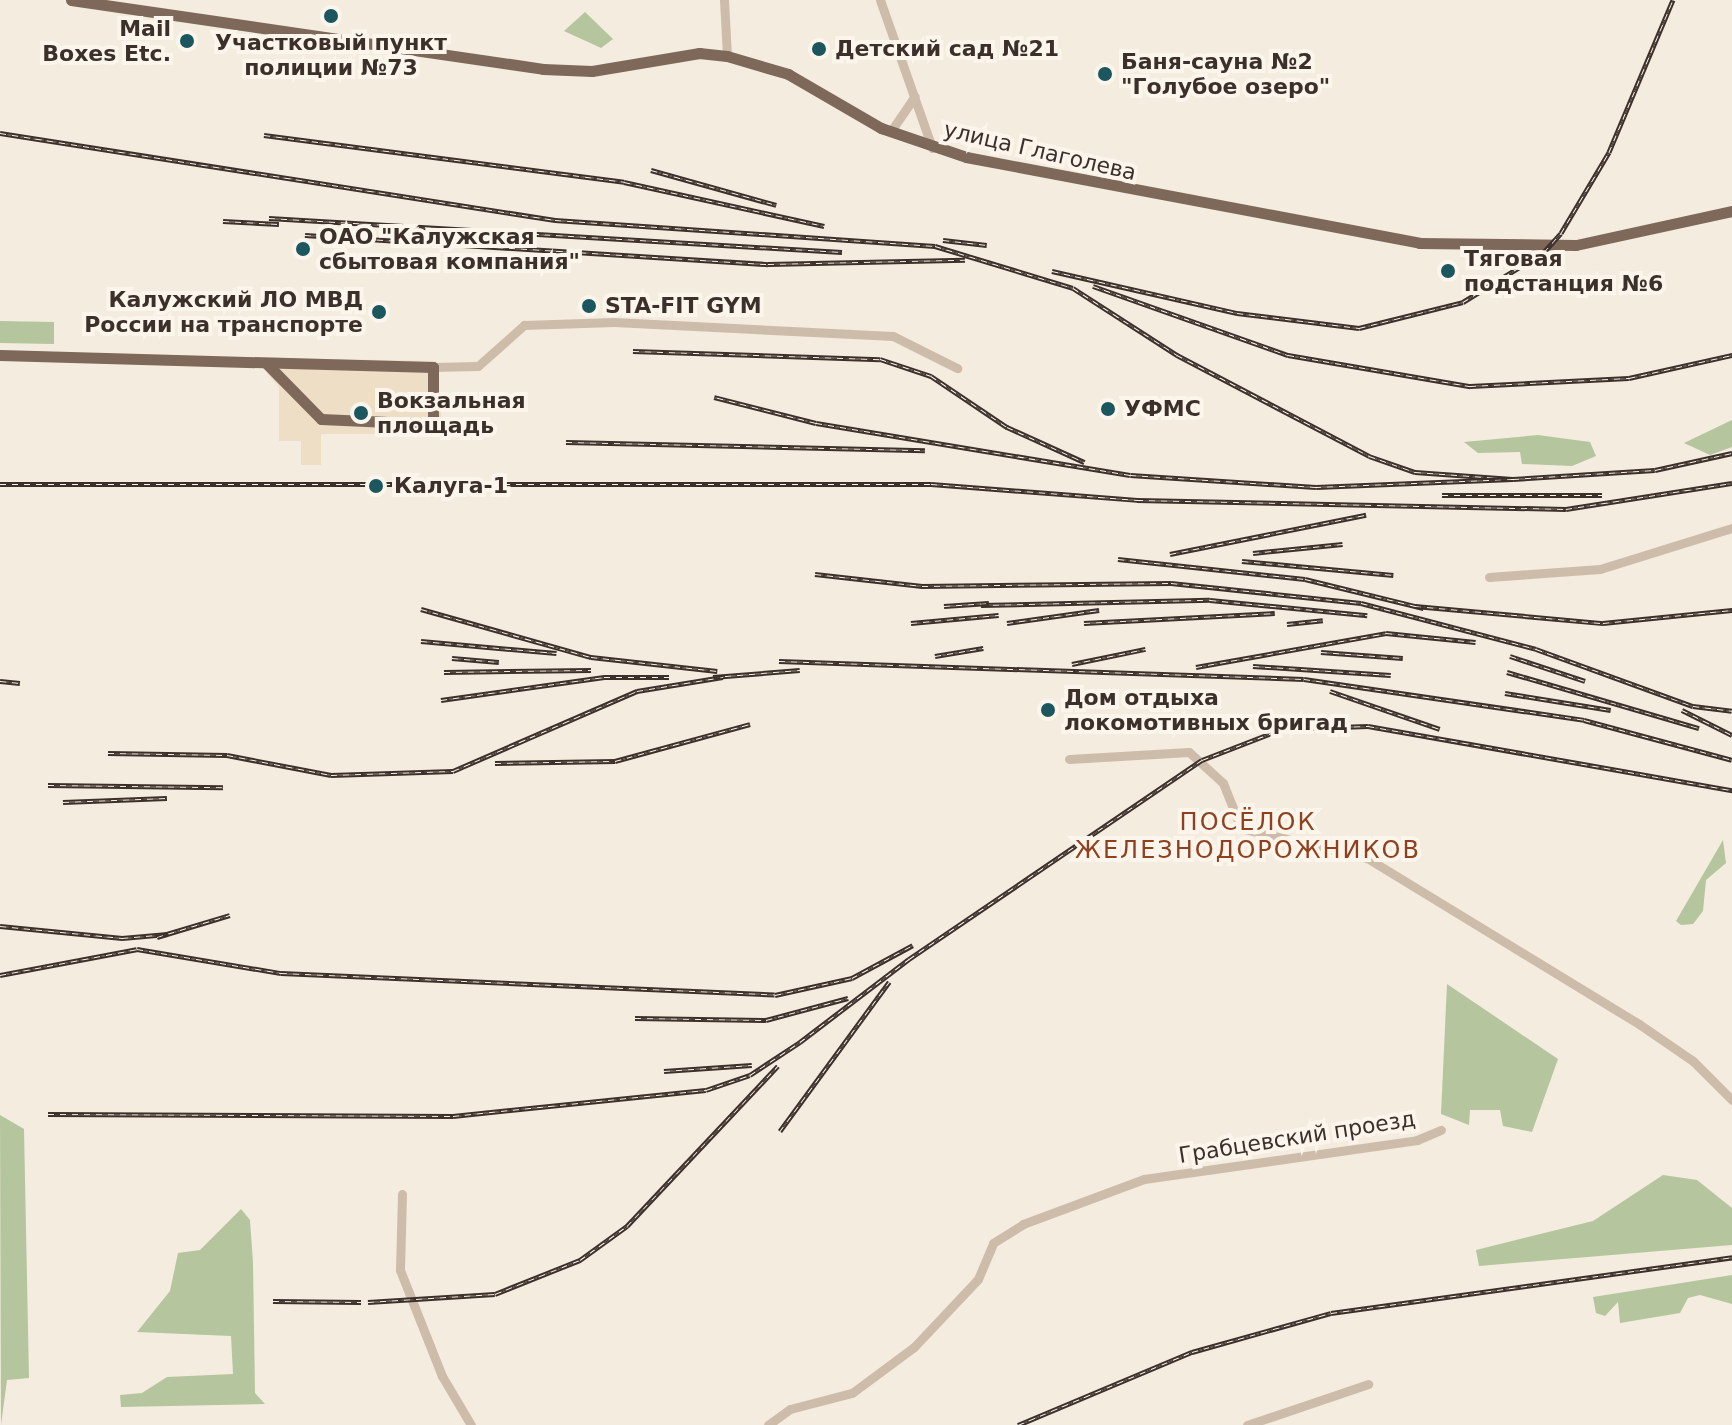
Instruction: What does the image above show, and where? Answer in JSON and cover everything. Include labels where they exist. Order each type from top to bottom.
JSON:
[{"type":"main road","name":"улица Глаголева","points":[[71,0],[543,69],[592,71],[699,53],[727,56],[788,74],[891,131],[932,148],[1049,177],[1419,243],[1576,245],[1732,211]]},
{"type":"main road","points":[[0,355],[433,367],[433,424],[342,424],[321,419],[266,363]]},
{"type":"street","points":[[724,0],[727,56]]},
{"type":"street","points":[[880,0],[932,148]]},
{"type":"street","points":[[891,131],[915,96]]},
{"type":"street","points":[[433,367],[478,366],[520,326],[614,322],[893,336],[957,368]]},
{"type":"street","points":[[1489,577],[1600,569],[1732,528]]},
{"type":"street","points":[[1069,759],[1189,752],[1223,783],[1241,828],[1367,858],[1639,1024],[1693,1061],[1732,1100]]},
{"type":"street","name":"Грабцевский проезд","points":[[768,1425],[790,1409],[852,1393],[914,1347],[978,1279],[993,1243],[1023,1224],[1144,1179],[1417,1140],[1441,1130]]},
{"type":"street","points":[[402,1194],[400,1270],[442,1376],[471,1425]]},
{"type":"street","points":[[1247,1425],[1368,1384]]},
{"type":"green space","points":[[585,12],[613,39],[601,48],[564,31]]},
{"type":"green space","points":[[0,321],[54,322],[54,344],[0,343]]},
{"type":"green space","points":[[1732,420],[1732,447],[1710,455],[1684,443]]},
{"type":"green space","points":[[1538,435],[1590,442],[1596,456],[1572,466],[1522,464],[1520,452],[1478,453],[1464,442]]},
{"type":"green space","points":[[1723,840],[1726,863],[1706,880],[1703,911],[1693,924],[1681,925],[1676,921]]},
{"type":"green space","points":[[1447,984],[1558,1059],[1532,1132],[1503,1126],[1500,1110],[1470,1110],[1469,1125],[1441,1114]]},
{"type":"green space","points":[[0,1115],[24,1129],[29,1378],[7,1380],[1,1425]]},
{"type":"green space","points":[[1663,1175],[1697,1180],[1732,1208],[1732,1245],[1479,1266],[1476,1250],[1593,1221]]},
{"type":"green space","points":[[241,1209],[250,1220],[255,1393],[265,1404],[121,1407],[120,1395],[142,1393],[167,1377],[233,1374],[231,1336],[137,1332],[170,1291],[178,1253],[200,1250]]},
{"type":"green space","points":[[1732,1275],[1732,1304],[1700,1295],[1688,1298],[1680,1313],[1620,1323],[1618,1302],[1605,1316],[1596,1313],[1593,1297]]},
{"type":"shaded area","name":"Вокзальная площадь","points":[[267,358],[436,361],[443,434],[321,434],[321,465],[301,465],[301,441],[279,441],[279,387],[267,373]]},
{"type":"railway","points":[[1052,271],[1237,313],[1359,328],[1463,302],[1544,252],[1561,233],[1609,152],[1673,0]]},
{"type":"railway","points":[[0,133],[555,220],[935,246],[1073,288],[1177,355],[1369,456],[1415,472],[1513,479],[1316,487],[1130,475],[816,423],[714,397]]},
{"type":"railway","points":[[264,135],[624,182],[824,226]]},
{"type":"railway","points":[[651,170],[776,205]]},
{"type":"railway","points":[[269,218],[842,252]]},
{"type":"railway","points":[[223,221],[279,224]]},
{"type":"railway","points":[[305,235],[768,264],[965,260]]},
{"type":"railway","points":[[943,240],[987,245]]},
{"type":"railway","points":[[1093,286],[1288,355],[1470,386],[1629,378],[1732,355]]},
{"type":"railway","points":[[633,351],[880,359],[931,376],[1007,427],[1084,462]]},
{"type":"railway","points":[[566,442],[925,450]]},
{"type":"railway","points":[[1513,479],[1655,470],[1732,453]]},
{"type":"railway","points":[[0,484],[931,484],[1137,500],[1566,509],[1732,483]]},
{"type":"railway","points":[[1442,495],[1602,495]]},
{"type":"railway","points":[[1170,554],[1366,515]]},
{"type":"railway","points":[[1253,553],[1343,544]]},
{"type":"railway","points":[[1118,559],[1305,579],[1423,608]]},
{"type":"railway","points":[[1242,561],[1393,575]]},
{"type":"railway","points":[[815,574],[922,586],[1171,583],[1361,603],[1536,649],[1693,706],[1732,711]]},
{"type":"railway","points":[[981,605],[1210,600],[1367,615]]},
{"type":"railway","points":[[944,606],[989,603]]},
{"type":"railway","points":[[1415,606],[1603,623],[1732,610]]},
{"type":"railway","points":[[421,609],[591,657],[717,671]]},
{"type":"railway","points":[[1007,623],[1099,610]]},
{"type":"railway","points":[[1084,623],[1275,613]]},
{"type":"railway","points":[[911,623],[999,615]]},
{"type":"railway","points":[[1287,624],[1323,620]]},
{"type":"railway","points":[[1196,667],[1386,633],[1476,642]]},
{"type":"railway","points":[[421,641],[556,653]]},
{"type":"railway","points":[[935,656],[983,648]]},
{"type":"railway","points":[[1072,664],[1145,649]]},
{"type":"railway","points":[[1321,652],[1403,658]]},
{"type":"railway","points":[[1510,656],[1585,681]]},
{"type":"railway","points":[[452,658],[499,662]]},
{"type":"railway","points":[[779,661],[1304,679],[1584,720],[1732,760]]},
{"type":"railway","points":[[1253,666],[1391,675]]},
{"type":"railway","points":[[444,672],[591,670]]},
{"type":"railway","points":[[713,677],[800,670]]},
{"type":"railway","points":[[1507,672],[1699,728]]},
{"type":"railway","points":[[441,700],[604,677],[669,677]]},
{"type":"railway","points":[[108,753],[227,755],[331,775],[453,771],[637,691],[723,677]]},
{"type":"railway","points":[[0,681],[20,683]]},
{"type":"railway","points":[[1330,691],[1440,729]]},
{"type":"railway","points":[[1505,693],[1611,710]]},
{"type":"railway","points":[[1682,710],[1732,735]]},
{"type":"railway","points":[[495,763],[615,761],[750,724]]},
{"type":"railway","points":[[48,1114],[453,1116],[706,1090],[750,1075],[800,1042],[909,959],[1202,760],[1282,729],[1368,726],[1732,790]]},
{"type":"railway","points":[[48,785],[223,787]]},
{"type":"railway","points":[[63,802],[167,798]]},
{"type":"railway","points":[[157,937],[230,915]]},
{"type":"railway","points":[[0,926],[122,938],[168,934]]},
{"type":"railway","points":[[0,975],[137,949],[281,973],[775,995],[852,978],[913,945]]},
{"type":"railway","points":[[780,1131],[889,982]]},
{"type":"railway","points":[[635,1018],[766,1020],[848,998]]},
{"type":"railway","points":[[664,1071],[752,1065]]},
{"type":"railway","points":[[368,1302],[495,1294],[580,1260],[627,1226],[778,1066]]},
{"type":"railway","points":[[1018,1425],[1192,1352],[1331,1313],[1732,1257]]},
{"type":"railway","points":[[273,1301],[361,1302]]},
{"type":"place","name":"Участковый пункт полиции №73","points":[[331,16]]},
{"type":"place","name":"Mail Boxes Etc.","points":[[187,41]]},
{"type":"place","name":"Детский сад №21","points":[[819,49]]},
{"type":"place","name":"Баня-сауна №2 \"Голубое озеро\"","points":[[1105,74]]},
{"type":"place","name":"ОАО \"Калужская сбытовая компания\"","points":[[303,249]]},
{"type":"place","name":"Тяговая подстанция №6","points":[[1448,271]]},
{"type":"place","name":"STA-FIT GYM","points":[[589,306]]},
{"type":"place","name":"Калужский ЛО МВД России на транспорте","points":[[379,312]]},
{"type":"place","name":"УФМС","points":[[1108,409]]},
{"type":"place","name":"Вокзальная площадь","points":[[361,413]]},
{"type":"place","name":"Калуга-1","points":[[376,486]]},
{"type":"place","name":"Дом отдыха локомотивных бригад","points":[[1048,710]]},
{"type":"district","name":"ПОСЁЛОК ЖЕЛЕЗНОДОРОЖНИКОВ","points":[[1248,837]]}]
